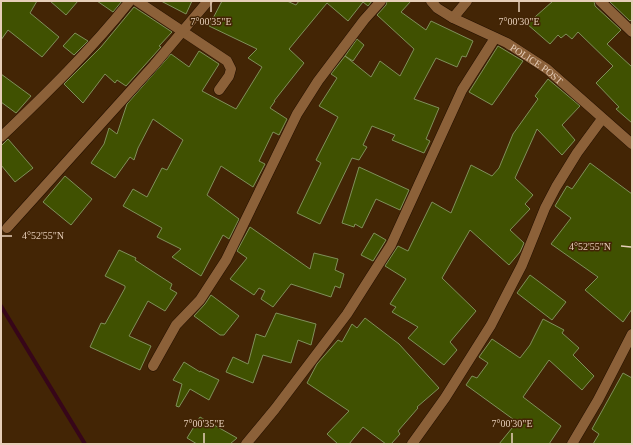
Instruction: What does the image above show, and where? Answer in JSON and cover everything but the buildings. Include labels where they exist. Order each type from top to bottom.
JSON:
[{"type":"street","points":[[1,138],[117,18],[130,1]]},
{"type":"street","points":[[138,1],[227,61],[230,69],[229,76],[219,90]]},
{"type":"street","points":[[7,228],[154,65],[208,1]]},
{"type":"street","points":[[153,366],[176,326],[200,300],[226,260],[297,114],[323,75],[380,1]]},
{"type":"street","name":"POLICE POST","points":[[431,1],[437,8],[453,18],[507,43],[547,69],[632,144]]},
{"type":"street","points":[[453,18],[467,1]]},
{"type":"street","points":[[600,1],[632,32]]},
{"type":"street","points":[[246,444],[275,409],[347,314],[391,245],[462,90],[495,38]]},
{"type":"street","points":[[412,444],[445,398],[491,325],[522,265],[556,187],[577,153],[602,119]]},
{"type":"street","points":[[572,444],[598,400],[632,334]]},
{"type":"waterway","points":[[1,306],[85,444]]}]
